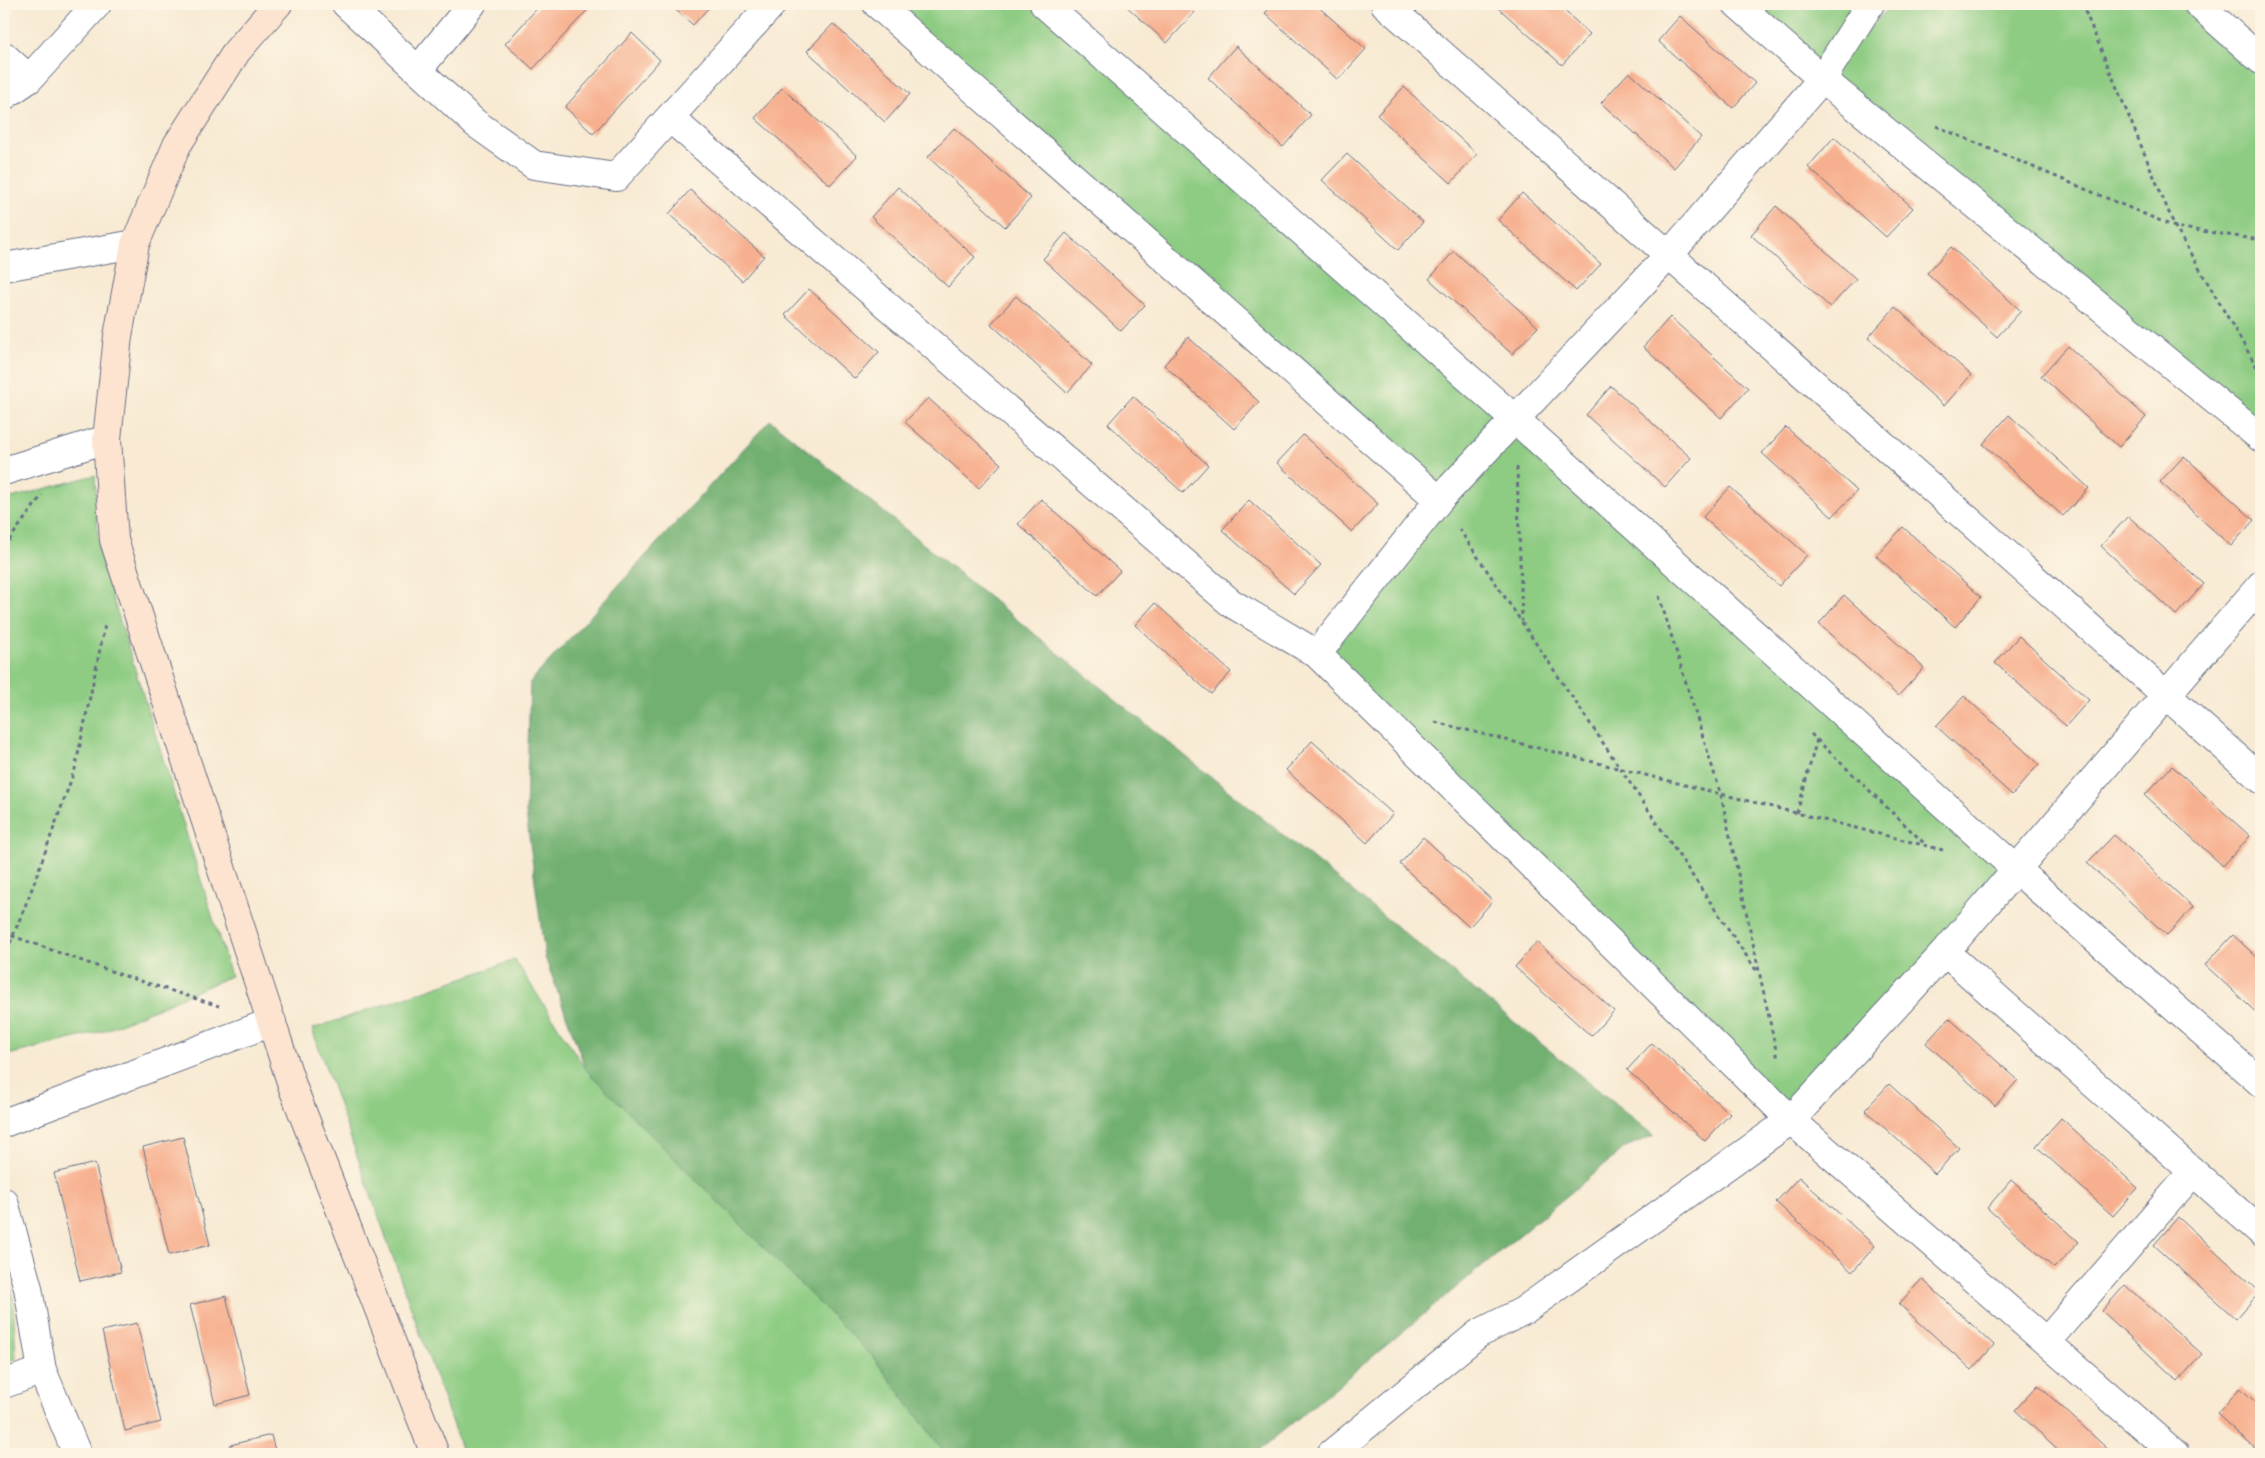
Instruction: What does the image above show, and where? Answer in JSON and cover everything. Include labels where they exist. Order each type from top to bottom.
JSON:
[{"type":"street","points":[[4,96],[29,79],[97,4]]},
{"type":"street","points":[[278,4],[237,51],[177,145],[135,244],[118,336],[107,438],[114,540],[293,1088],[435,1454]]},
{"type":"street","points":[[346,4],[475,123],[534,165],[616,177],[772,4]]},
{"type":"street","points":[[418,70],[472,4]]},
{"type":"street","points":[[877,4],[1439,500]]},
{"type":"street","points":[[1044,4],[1516,420],[2016,869],[2261,1083]]},
{"type":"street","points":[[1385,4],[2261,780]]},
{"type":"street","points":[[1737,4],[1822,79],[2261,438]]},
{"type":"street","points":[[1317,654],[1439,500],[1668,256],[1822,79],[1870,4]]},
{"type":"street","points":[[2198,4],[2261,60]]},
{"type":"street","points":[[4,56],[29,79]]},
{"type":"street","points":[[670,118],[1231,603],[1317,654],[1791,1120],[2175,1454]]},
{"type":"street","points":[[4,267],[135,244]]},
{"type":"street","points":[[4,470],[107,438]]},
{"type":"street","points":[[1331,1454],[1478,1334],[1523,1311],[1791,1120],[1945,952],[2167,696],[2261,584]]},
{"type":"street","points":[[1945,952],[2261,1232]]},
{"type":"street","points":[[4,1123],[272,1022]]},
{"type":"street","points":[[2046,1342],[2193,1172]]},
{"type":"street","points":[[4,1202],[28,1288],[42,1370],[78,1454]]},
{"type":"street","points":[[4,1384],[42,1370]]},
{"type":"path","points":[[2082,4],[2175,227],[2261,374]]},
{"type":"path","points":[[1931,124],[2175,227],[2261,240]]},
{"type":"path","points":[[1516,420],[1522,622]]},
{"type":"path","points":[[1439,500],[1760,976]]},
{"type":"path","points":[[4,958],[30,894],[75,769],[102,632],[125,575]]},
{"type":"path","points":[[1658,589],[1721,795],[1779,1063]]},
{"type":"path","points":[[1797,813],[1828,700]]},
{"type":"path","points":[[1427,720],[1945,851]]},
{"type":"path","points":[[4,933],[119,974],[272,1022]]},
{"type":"green space","points":[[877,4],[1044,4],[2016,869],[1791,1120],[1317,654],[1439,500]]},
{"type":"green space","points":[[1737,4],[1870,4],[1825,76],[1892,4],[2187,4],[2261,68],[2261,438]]},
{"type":"green space","points":[[770,420],[1654,1135],[1626,1147],[1255,1454],[946,1454],[873,1357],[586,1070],[545,957],[526,813],[530,682]]},
{"type":"green space","points":[[95,475],[99,554],[231,976],[104,1031],[4,1056],[4,500]]},
{"type":"green space","points":[[515,960],[586,1070],[873,1357],[946,1454],[463,1454],[312,1029]]},
{"type":"green space","points":[[4,1258],[13,1297],[16,1359],[4,1363]]},
{"type":"building","points":[[541,4],[593,4],[533,69],[505,44]]},
{"type":"building","points":[[669,4],[712,4],[693,25]]},
{"type":"building","points":[[1124,4],[1186,4],[1195,12],[1167,43]]},
{"type":"building","points":[[1274,4],[1315,4],[1366,49],[1338,80],[1265,13]]},
{"type":"building","points":[[1494,4],[1557,4],[1590,34],[1562,65]]},
{"type":"building","points":[[1680,16],[1755,83],[1733,108],[1658,41]]},
{"type":"building","points":[[833,24],[910,94],[885,122],[807,51]]},
{"type":"building","points":[[632,33],[660,60],[593,134],[565,107]]},
{"type":"building","points":[[1236,46],[1311,115],[1283,147],[1208,78]]},
{"type":"building","points":[[1629,72],[1701,137],[1674,168],[1601,103]]},
{"type":"building","points":[[1404,87],[1477,154],[1451,183],[1377,115]]},
{"type":"building","points":[[782,88],[857,156],[830,185],[755,118]]},
{"type":"building","points":[[954,128],[1031,198],[1005,227],[928,157]]},
{"type":"building","points":[[1834,137],[1913,208],[1886,237],[1808,167]]},
{"type":"building","points":[[1347,154],[1423,222],[1398,250],[1322,180]]},
{"type":"building","points":[[898,187],[975,257],[948,287],[871,217]]},
{"type":"building","points":[[690,190],[764,256],[742,281],[669,214]]},
{"type":"building","points":[[1522,193],[1601,264],[1576,291],[1498,220]]},
{"type":"building","points":[[1776,206],[1856,279],[1830,307],[1751,235]]},
{"type":"building","points":[[1066,233],[1145,305],[1121,331],[1043,259]]},
{"type":"building","points":[[1951,247],[2021,311],[1997,337],[1927,273]]},
{"type":"building","points":[[1454,251],[1538,327],[1512,354],[1429,279]]},
{"type":"building","points":[[809,289],[879,352],[855,379],[785,315]]},
{"type":"building","points":[[1016,296],[1092,365],[1067,393],[991,324]]},
{"type":"building","points":[[1895,307],[1971,375],[1944,406],[1868,338]]},
{"type":"building","points":[[1670,317],[1748,388],[1721,418],[1643,347]]},
{"type":"building","points":[[1188,337],[1259,402],[1234,429],[1164,365]]},
{"type":"building","points":[[2068,346],[2146,417],[2119,447],[2041,376]]},
{"type":"building","points":[[1611,386],[1691,458],[1665,487],[1586,415]]},
{"type":"building","points":[[1133,396],[1208,465],[1183,493],[1108,424]]},
{"type":"building","points":[[928,398],[1001,464],[979,488],[905,422]]},
{"type":"building","points":[[2009,415],[2089,488],[2063,516],[1983,444]]},
{"type":"building","points":[[1786,427],[1857,491],[1832,517],[1762,453]]},
{"type":"building","points":[[1303,435],[1378,504],[1352,532],[1277,463]]},
{"type":"building","points":[[2184,456],[2254,520],[2231,546],[2160,482]]},
{"type":"building","points":[[1730,487],[1807,555],[1779,586],[1703,517]]},
{"type":"building","points":[[1041,499],[1120,571],[1097,596],[1018,524]]},
{"type":"building","points":[[1249,500],[1321,565],[1294,594],[1222,530]]},
{"type":"building","points":[[2128,516],[2204,584],[2176,615],[2101,546]]},
{"type":"building","points":[[1903,527],[1981,597],[1955,627],[1876,556]]},
{"type":"building","points":[[1844,595],[1924,668],[1898,696],[1819,624]]},
{"type":"building","points":[[1155,603],[1231,672],[1211,694],[1135,625]]},
{"type":"building","points":[[2019,636],[2089,700],[2066,726],[1995,663]]},
{"type":"building","points":[[1964,696],[2039,764],[2012,795],[1936,726]]},
{"type":"building","points":[[1312,741],[1393,814],[1367,843],[1286,770]]},
{"type":"building","points":[[2172,766],[2250,836],[2223,866],[2145,795]]},
{"type":"building","points":[[2114,835],[2193,907],[2167,935],[2087,863]]},
{"type":"building","points":[[1423,837],[1493,901],[1469,927],[1400,864]]},
{"type":"building","points":[[2233,935],[2261,961],[2261,1017],[2205,965]]},
{"type":"building","points":[[1537,942],[1614,1011],[1591,1036],[1515,967]]},
{"type":"building","points":[[1949,1018],[2018,1080],[1995,1106],[1926,1043]]},
{"type":"building","points":[[1652,1043],[1730,1114],[1705,1141],[1627,1070]]},
{"type":"building","points":[[1889,1084],[1959,1148],[1935,1174],[1865,1110]]},
{"type":"building","points":[[2061,1118],[2138,1188],[2113,1216],[2036,1146]]},
{"type":"building","points":[[183,1137],[210,1245],[169,1255],[143,1147]]},
{"type":"building","points":[[95,1163],[121,1272],[80,1281],[54,1173]]},
{"type":"building","points":[[1799,1177],[1875,1246],[1852,1272],[1776,1202]]},
{"type":"building","points":[[2011,1180],[2079,1242],[2054,1268],[1987,1208]]},
{"type":"building","points":[[2178,1217],[2260,1292],[2236,1319],[2154,1245]]},
{"type":"building","points":[[1922,1279],[1994,1345],[1972,1370],[1899,1304]]},
{"type":"building","points":[[2125,1285],[2202,1354],[2178,1381],[2102,1311]]},
{"type":"building","points":[[226,1296],[250,1395],[215,1404],[190,1305]]},
{"type":"building","points":[[137,1323],[161,1422],[125,1431],[102,1331]]},
{"type":"building","points":[[2038,1385],[2112,1453],[2063,1454],[2015,1410]]},
{"type":"building","points":[[2240,1388],[2261,1407],[2261,1454],[2217,1414]]},
{"type":"building","points":[[271,1435],[276,1454],[233,1454],[230,1445]]}]
